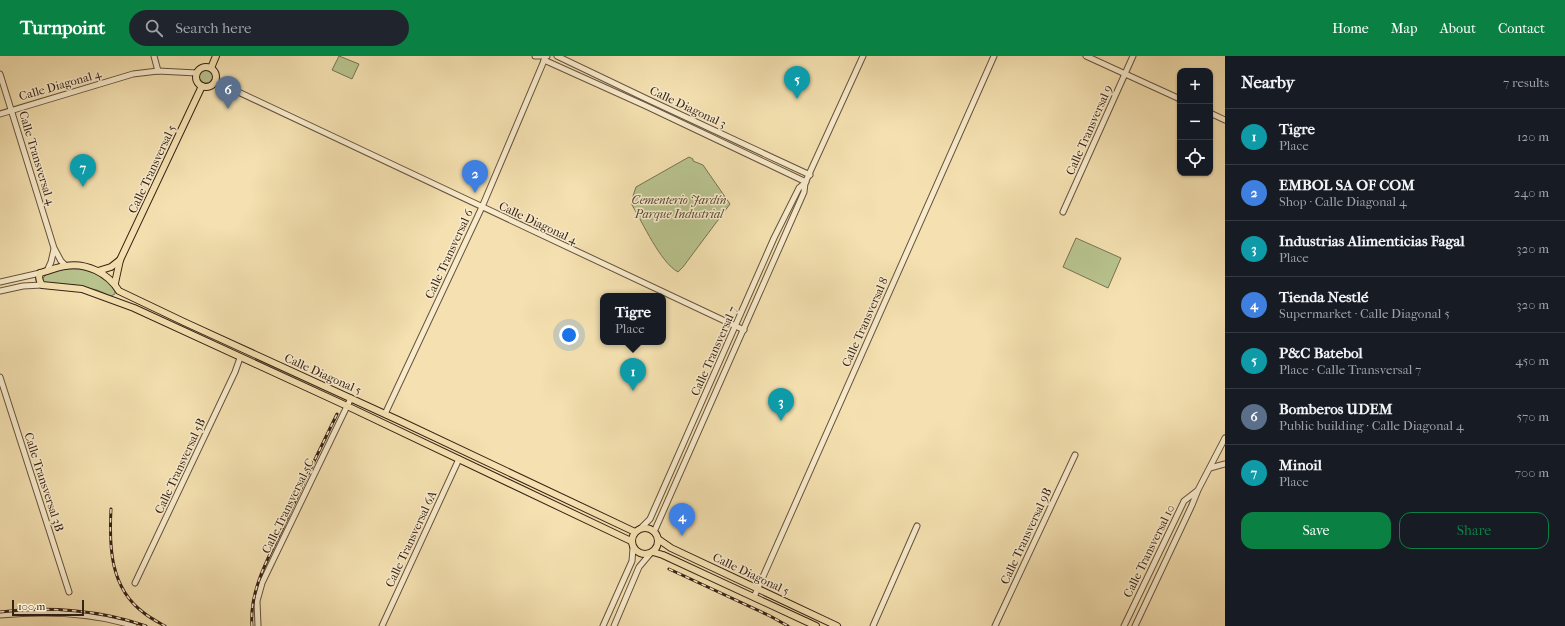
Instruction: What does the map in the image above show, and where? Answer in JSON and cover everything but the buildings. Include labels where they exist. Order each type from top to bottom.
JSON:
[{"type":"main road","points":[[211,68],[216,56]]},
{"type":"main road","points":[[201,68],[211,68],[216,75],[215,81],[208,87],[202,86],[197,82],[197,73],[201,68]]},
{"type":"main road","name":"Calle Transversal 5","points":[[114,283],[120,260],[202,86]]},
{"type":"main road","points":[[98,271],[111,267],[120,260]]},
{"type":"main road","name":"Calle Diagonal 5","points":[[40,273],[66,266],[78,266],[98,271],[114,283],[120,290],[184,322],[351,398],[635,532]]},
{"type":"main road","points":[[40,273],[39,282],[42,285]]},
{"type":"main road","name":"Calle Diagonal 5","points":[[42,285],[82,289],[134,308],[459,459],[632,545]]},
{"type":"main road","points":[[112,299],[117,296],[120,290]]},
{"type":"main road","points":[[493,476],[498,467]]},
{"type":"main road","points":[[641,528],[648,528],[654,532],[658,539],[657,546],[651,553],[638,553],[632,545],[635,532],[641,528]]},
{"type":"main road","name":"Calle Diagonal 5","points":[[658,539],[671,548],[837,626]]},
{"type":"main road","name":"Calle Diagonal 5","points":[[651,553],[754,597],[816,626]]},
{"type":"street","points":[[154,56],[158,71]]},
{"type":"street","points":[[535,56],[546,57],[806,183]]},
{"type":"street","name":"Calle Diagonal 3","points":[[557,56],[810,175]]},
{"type":"street","name":"Calle Transversal 7","points":[[654,532],[863,56]]},
{"type":"street","name":"Calle Transversal 8","points":[[754,597],[994,56]]},
{"type":"street","points":[[1086,56],[1177,98]]},
{"type":"street","name":"Calle Transversal 9","points":[[1063,212],[1133,56]]},
{"type":"street","name":"Calle Transversal 6","points":[[385,414],[482,207],[546,57]]},
{"type":"street","name":"Calle Diagonal 4","points":[[0,114],[133,74],[158,71],[197,73]]},
{"type":"street","name":"Calle Transversal 4","points":[[0,74],[54,248],[61,261],[66,266]]},
{"type":"street","name":"Calle Diagonal 4","points":[[215,81],[664,293]]},
{"type":"street","points":[[1213,114],[1225,120]]},
{"type":"street","name":"Calle Transversal 7","points":[[641,528],[650,519],[774,238],[799,188],[806,183]]},
{"type":"street","points":[[47,271],[51,262],[54,248]]},
{"type":"street","name":"Calle Diagonal 5","points":[[0,282],[40,273]]},
{"type":"street","points":[[22,277],[25,280],[23,286]]},
{"type":"street","name":"Calle Diagonal 5","points":[[0,291],[23,286],[42,285]]},
{"type":"street","name":"Calle Diagonal 4","points":[[666,294],[744,330]]},
{"type":"street","points":[[179,330],[184,322]]},
{"type":"street","name":"Calle Transversal 5B","points":[[136,583],[235,372],[240,358]]},
{"type":"street","name":"Calle Transversal 3B","points":[[0,377],[68,592]]},
{"type":"street","points":[[301,385],[305,378]]},
{"type":"street","name":"Calle Transversal 5C","points":[[258,626],[256,601],[262,583],[351,398]]},
{"type":"street","name":"Calle Transversal 10","points":[[1135,626],[1198,490],[1224,442]]},
{"type":"street","name":"Calle Transversal 9B","points":[[995,626],[1076,455]]},
{"type":"street","name":"Calle Transversal 6A","points":[[382,626],[459,459]]},
{"type":"street","points":[[676,462],[683,466]]},
{"type":"street","points":[[1210,468],[1225,464]]},
{"type":"street","name":"Calle Transversal 10","points":[[1124,626],[1184,501],[1198,490]]},
{"type":"street","points":[[873,626],[917,526]]},
{"type":"street","points":[[603,626],[632,561],[634,554],[632,545]]},
{"type":"street","points":[[614,626],[639,567],[651,553]]},
{"type":"street","points":[[1150,572],[1159,576]]},
{"type":"street","points":[[0,615],[20,613],[74,615],[107,619],[134,626]]},
{"type":"street","points":[[609,614],[618,618]]},
{"type":"green space","points":[[339,56],[359,64],[352,79],[332,70]]},
{"type":"green space","points":[[203,69],[209,69],[213,73],[213,79],[209,83],[203,83],[199,79],[199,73]]},
{"type":"green space","name":"Cementerio Jardín Parque Industrial","points":[[689,157],[693,159],[693,161],[703,165],[730,204],[678,272],[671,267],[652,242],[632,205],[632,199],[636,187]]},
{"type":"green space","points":[[1076,238],[1121,258],[1108,288],[1063,267]]},
{"type":"green space","points":[[61,269],[83,269],[100,275],[109,281],[115,294],[111,296],[97,290],[74,285],[43,283],[43,278],[47,274]]},
{"type":"railway","points":[[252,626],[254,600],[261,574],[337,414]]},
{"type":"railway","points":[[111,509],[110,523],[112,552],[118,579],[124,592],[133,603],[146,615],[165,626]]},
{"type":"railway","points":[[669,569],[770,616],[788,626]]},
{"type":"railway","points":[[0,612],[37,609],[74,611],[111,616],[146,626]]},
{"type":"place","name":"P&C Batebol","points":[[797,99]]},
{"type":"place","name":"Bomberos UDEM","points":[[228,109]]},
{"type":"place","name":"Minoil","points":[[83,187]]},
{"type":"place","name":"EMBOL SA OF COM","points":[[475,193]]},
{"type":"place","name":"Tigre","points":[[633,391]]},
{"type":"place","name":"Industrias Alimenticias Fagal","points":[[781,421]]},
{"type":"place","name":"Tienda Nestlé","points":[[682,536]]}]
